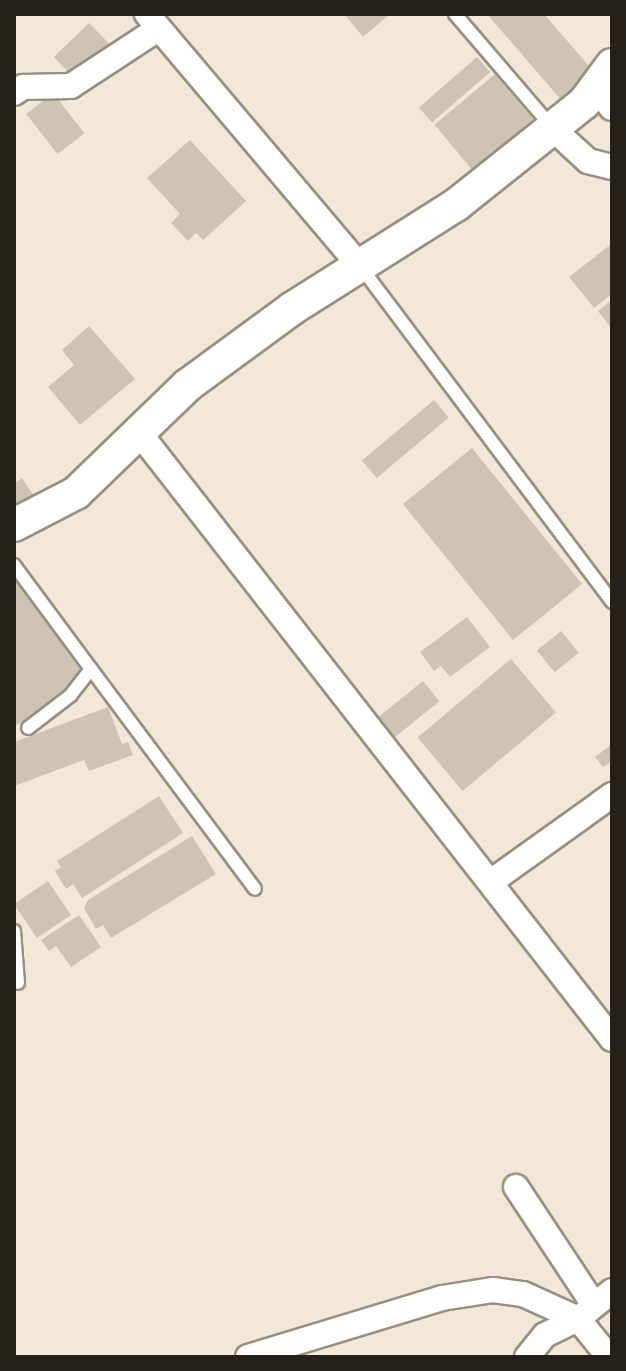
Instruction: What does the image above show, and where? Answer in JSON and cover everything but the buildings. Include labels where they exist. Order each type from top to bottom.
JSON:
[{"type":"street","points":[[14,93],[23,87],[71,86],[152,22],[360,266]]},
{"type":"street","points":[[14,525],[76,493],[137,430],[199,376],[456,205],[606,87]]},
{"type":"street","points":[[552,128],[588,161],[612,167]]},
{"type":"street","points":[[137,430],[492,881],[612,1039]]},
{"type":"street","points":[[492,881],[612,795]]},
{"type":"street","points":[[516,1187],[595,1305],[609,1357]]},
{"type":"street","points":[[248,1357],[464,1292],[523,1294],[595,1305]]},
{"type":"street","points":[[527,1357],[545,1335],[595,1305]]},
{"type":"lane","points":[[455,14],[552,128]]},
{"type":"lane","points":[[360,266],[612,602]]},
{"type":"lane","points":[[14,565],[255,889]]},
{"type":"lane","points":[[28,728],[71,695],[91,669]]},
{"type":"lane","points":[[14,931],[18,983]]}]
